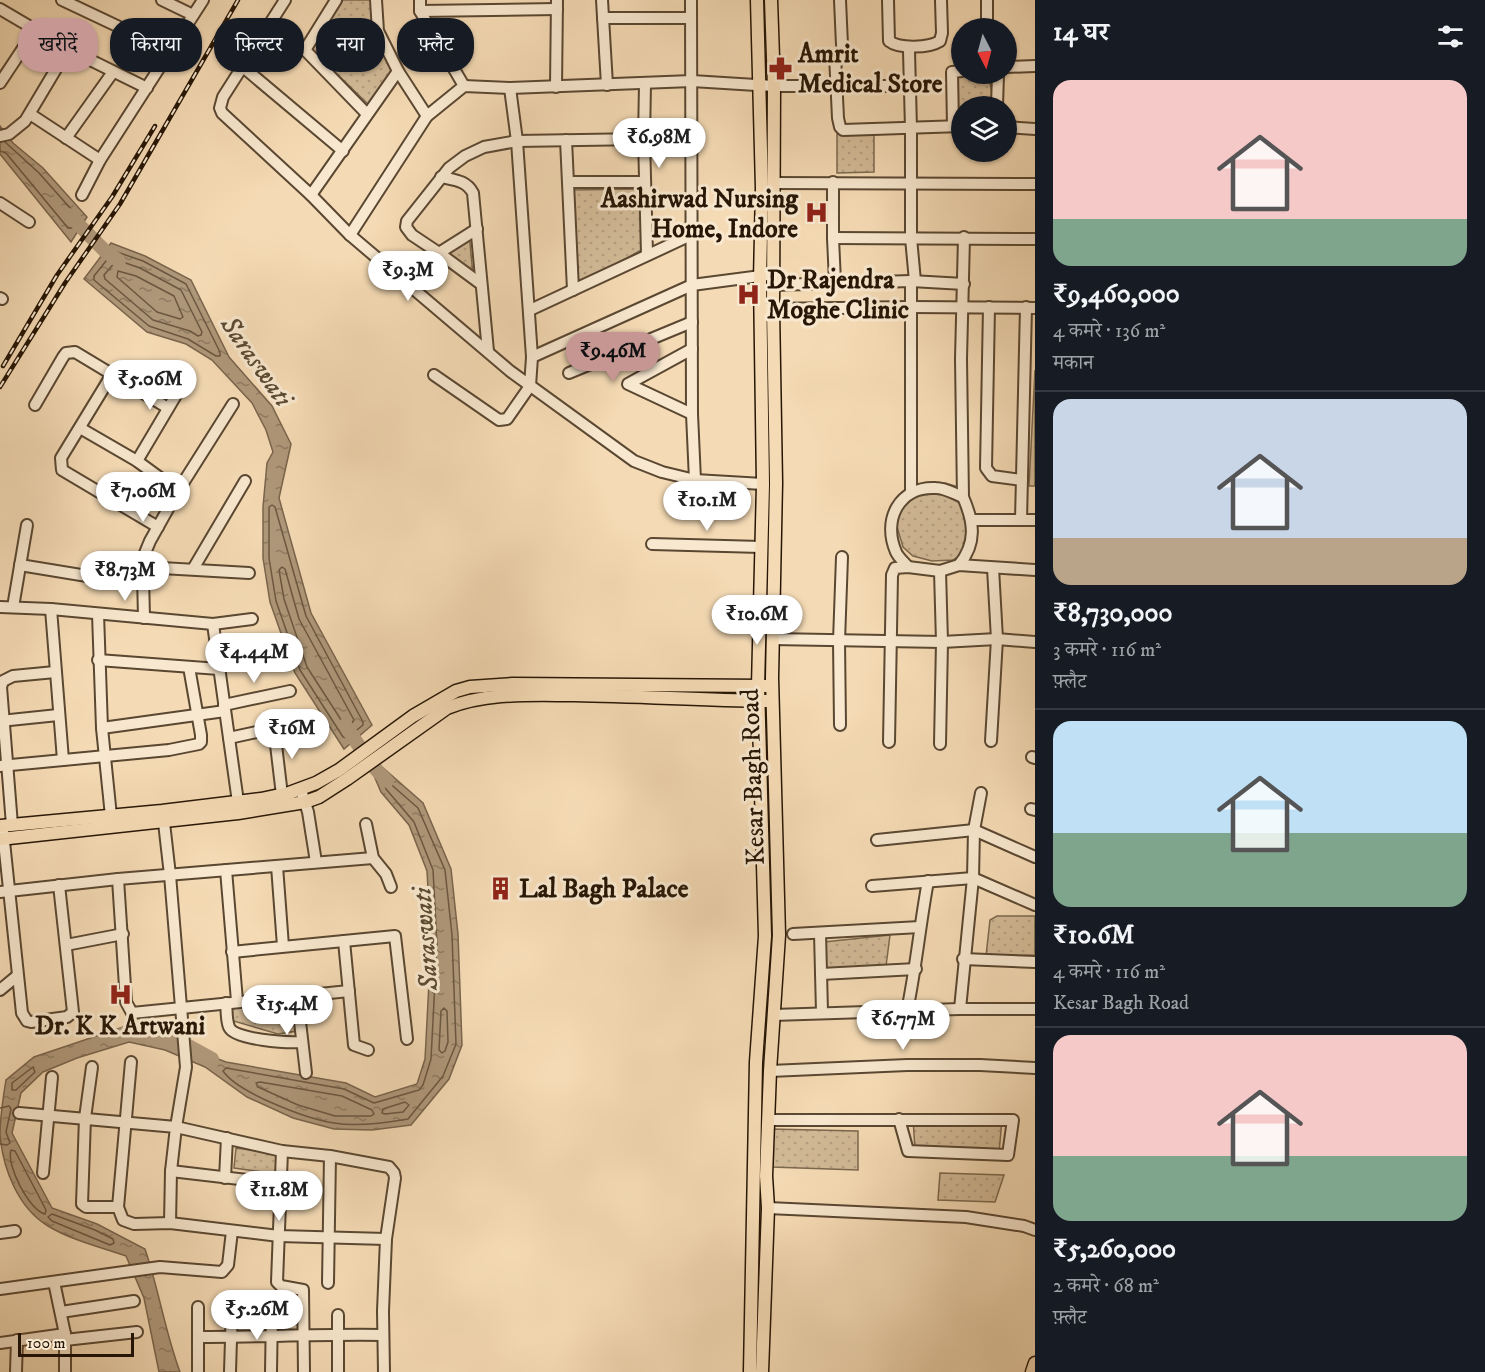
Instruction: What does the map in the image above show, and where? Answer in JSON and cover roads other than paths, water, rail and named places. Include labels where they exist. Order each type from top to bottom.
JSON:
[{"type":"main road","name":"Kesar Bagh Road","points":[[757,0],[762,188],[760,309],[763,484],[758,686],[765,936],[756,1062],[762,1372]]},
{"type":"main road","name":"Kesar Bagh Road","points":[[750,1372],[768,1208],[766,1176],[772,1015],[779,935],[772,639],[776,483],[773,309],[774,86],[771,0]]},
{"type":"main road","points":[[382,747],[441,699],[470,687],[513,684],[773,686]]},
{"type":"main road","points":[[5,825],[111,816],[238,813],[305,802],[319,797],[343,774],[382,747],[447,708],[464,701],[528,695],[599,695],[774,701]]},
{"type":"main road","points":[[2,839],[163,816],[282,795],[343,774]]},
{"type":"main road","points":[[1032,1372],[1035,1363]]},
{"type":"street","points":[[62,0],[110,23]]},
{"type":"street","points":[[162,0],[193,15]]},
{"type":"street","points":[[191,18],[203,0]]},
{"type":"street","points":[[274,18],[285,0]]},
{"type":"street","points":[[336,0],[305,50],[367,114]]},
{"type":"street","points":[[376,0],[378,32],[397,69]]},
{"type":"street","points":[[602,0],[607,85]]},
{"type":"street","points":[[691,0],[692,414],[695,480]]},
{"type":"street","points":[[840,0],[842,45]]},
{"type":"street","points":[[888,0],[889,41],[893,44],[908,46],[931,45],[940,42],[941,0]]},
{"type":"street","points":[[987,0],[987,18]]},
{"type":"street","points":[[464,86],[420,6],[557,4],[556,87]]},
{"type":"street","points":[[1,10],[18,20]]},
{"type":"street","points":[[603,18],[691,18]]},
{"type":"street","points":[[909,51],[913,281],[911,491]]},
{"type":"street","points":[[835,55],[838,123],[843,130],[951,126]]},
{"type":"street","points":[[0,83],[18,56]]},
{"type":"street","points":[[1017,67],[1035,66]]},
{"type":"street","points":[[5,135],[30,114],[55,72]]},
{"type":"street","points":[[66,138],[113,72],[147,88]]},
{"type":"street","points":[[82,195],[100,160],[157,72]]},
{"type":"street","points":[[240,72],[223,97],[220,108],[222,113],[311,195],[350,235],[530,386],[634,461],[662,472],[695,480],[763,484]]},
{"type":"street","points":[[249,72],[343,151]]},
{"type":"street","points":[[311,195],[397,72]]},
{"type":"street","points":[[399,72],[427,116]]},
{"type":"street","points":[[350,235],[427,116],[464,86],[556,87],[692,81],[774,86],[909,86]]},
{"type":"street","points":[[645,84],[647,254]]},
{"type":"street","points":[[434,375],[499,420],[507,419],[530,386],[532,357],[530,310],[517,141],[510,88]]},
{"type":"street","points":[[30,114],[100,160]]},
{"type":"street","points":[[1017,128],[1035,129]]},
{"type":"street","points":[[481,284],[412,235],[406,227],[407,221],[441,177],[465,156],[484,147],[517,141],[644,139]]},
{"type":"street","points":[[566,140],[573,290]]},
{"type":"street","points":[[441,177],[461,181],[470,188],[474,200],[488,351]]},
{"type":"street","points":[[568,182],[645,182]]},
{"type":"street","points":[[833,182],[832,238],[835,282]]},
{"type":"street","points":[[774,183],[1035,184]]},
{"type":"street","points":[[0,203],[29,222]]},
{"type":"street","points":[[439,253],[477,229]]},
{"type":"street","points":[[530,310],[692,235]]},
{"type":"street","points":[[959,565],[967,555],[973,535],[963,496],[961,359],[964,237]]},
{"type":"street","points":[[832,238],[1035,239]]},
{"type":"street","points":[[532,357],[692,285],[760,275],[774,280],[913,281],[963,284]]},
{"type":"street","points":[[989,307],[986,468],[989,474],[996,478],[1022,480]]},
{"type":"street","points":[[760,309],[1030,307],[1021,520]]},
{"type":"street","points":[[569,373],[692,322]]},
{"type":"street","points":[[579,336],[601,359]]},
{"type":"street","points":[[692,349],[628,384],[692,414]]},
{"type":"street","points":[[35,405],[66,353],[75,352],[111,376],[168,408]]},
{"type":"street","points":[[136,461],[188,375]]},
{"type":"street","points":[[111,376],[61,458],[62,470],[158,527]]},
{"type":"street","points":[[144,618],[145,553],[178,491],[232,404]]},
{"type":"street","points":[[80,428],[136,461],[178,491]]},
{"type":"street","points":[[193,569],[245,481]]},
{"type":"street","points":[[908,567],[896,553],[891,528],[897,504],[911,491],[937,488],[963,496]]},
{"type":"street","points":[[971,520],[1035,520]]},
{"type":"street","points":[[13,607],[27,525]]},
{"type":"street","points":[[652,544],[761,547]]},
{"type":"street","points":[[840,725],[839,640],[842,557]]},
{"type":"street","points":[[20,565],[87,576],[193,569],[249,573]]},
{"type":"street","points":[[889,742],[892,575],[895,568],[908,567],[940,571],[959,565],[1035,570]]},
{"type":"street","points":[[991,741],[997,639],[993,568]]},
{"type":"street","points":[[940,571],[942,642],[940,744]]},
{"type":"street","points":[[0,606],[213,624],[252,619]]},
{"type":"street","points":[[51,609],[63,760]]},
{"type":"street","points":[[98,614],[102,728],[111,816]]},
{"type":"street","points":[[213,624],[238,802]]},
{"type":"street","points":[[772,639],[942,642],[997,639],[1035,642]]},
{"type":"street","points":[[98,660],[219,669]]},
{"type":"street","points":[[4,766],[195,746],[201,742],[189,667]]},
{"type":"street","points":[[55,672],[13,676],[3,681],[1,687],[5,825],[2,839],[4,891],[22,1013],[27,1021],[31,1022],[70,1016],[73,1006],[59,885]]},
{"type":"street","points":[[102,728],[198,715],[290,691]]},
{"type":"street","points":[[2,721],[58,715]]},
{"type":"street","points":[[229,738],[307,721]]},
{"type":"street","points":[[274,728],[282,795]]},
{"type":"street","points":[[301,790],[316,862]]},
{"type":"street","points":[[960,1009],[963,959],[973,878],[974,830],[981,793]]},
{"type":"street","points":[[163,816],[186,1067],[171,1171],[170,1223]]},
{"type":"street","points":[[366,824],[373,858],[386,874],[391,887]]},
{"type":"street","points":[[877,840],[974,830],[1035,857]]},
{"type":"street","points":[[4,891],[170,874],[373,858]]},
{"type":"street","points":[[277,866],[283,946]]},
{"type":"street","points":[[226,870],[232,952],[232,1002],[228,1026],[233,1032],[274,1042],[302,1042]]},
{"type":"street","points":[[872,886],[973,878],[1035,905]]},
{"type":"street","points":[[118,879],[128,1008],[132,1013],[349,991]]},
{"type":"street","points":[[907,1011],[916,969],[928,882]]},
{"type":"street","points":[[793,934],[920,927]]},
{"type":"street","points":[[820,933],[822,1012]]},
{"type":"street","points":[[66,945],[123,934]]},
{"type":"street","points":[[232,952],[395,936],[407,1039]]},
{"type":"street","points":[[344,941],[354,1045],[368,1050]]},
{"type":"street","points":[[963,959],[1035,962]]},
{"type":"street","points":[[821,974],[916,969]]},
{"type":"street","points":[[0,990],[17,976]]},
{"type":"street","points":[[297,996],[306,1073]]},
{"type":"street","points":[[772,1015],[822,1012],[1035,1009]]},
{"type":"street","points":[[131,1062],[118,1207],[123,1220],[170,1223],[279,1236],[386,1239]]},
{"type":"street","points":[[770,1071],[907,1065],[990,1065],[1035,1068]]},
{"type":"street","points":[[92,1067],[85,1118],[82,1204],[86,1207],[118,1207]]},
{"type":"street","points":[[43,1173],[52,1077]]},
{"type":"street","points":[[19,1113],[176,1127],[282,1151],[330,1156],[389,1167],[394,1173],[395,1187],[386,1239],[382,1335],[384,1372]]},
{"type":"street","points":[[769,1120],[899,1119],[1013,1119],[1008,1155],[908,1151],[899,1119]]},
{"type":"street","points":[[225,1178],[227,1138]]},
{"type":"street","points":[[282,1151],[277,1282],[280,1286],[303,1290],[304,1372]]},
{"type":"street","points":[[328,1282],[330,1156]]},
{"type":"street","points":[[171,1171],[281,1184]]},
{"type":"street","points":[[768,1208],[966,1217],[1024,1226],[1035,1230]]},
{"type":"street","points":[[0,1233],[15,1231]]},
{"type":"street","points":[[0,1289],[160,1267],[222,1272],[228,1265],[232,1231]]},
{"type":"street","points":[[54,1282],[65,1337],[67,1372]]},
{"type":"street","points":[[61,1312],[134,1301]]},
{"type":"street","points":[[198,1307],[198,1372]]},
{"type":"street","points":[[230,1372],[232,1308]]},
{"type":"street","points":[[271,1372],[272,1310]]},
{"type":"street","points":[[338,1315],[338,1372]]},
{"type":"street","points":[[0,1343],[137,1332]]},
{"type":"street","points":[[198,1337],[382,1335]]},
{"type":"street","points":[[16,1372],[17,1340]]},
{"type":"water","points":[[0,126],[13,143],[43,168],[87,217],[71,242],[0,154]]},
{"type":"water","points":[[111,243],[145,256],[191,280],[229,357],[272,406],[291,444],[279,498],[311,613],[372,725],[344,749],[295,673],[270,602],[263,558],[263,507],[267,463],[273,452],[266,430],[252,403],[212,360],[186,344],[147,332],[84,279]]},
{"type":"water","points":[[381,766],[423,803],[451,869],[458,934],[462,1045],[449,1079],[411,1125],[372,1130],[334,1129],[293,1118],[247,1097],[205,1067],[165,1050],[129,1042],[77,1058],[43,1072],[21,1093],[12,1133],[52,1208],[97,1224],[145,1249],[180,1372],[159,1372],[144,1298],[126,1256],[76,1239],[48,1226],[28,1209],[14,1187],[5,1161],[0,1135],[6,1080],[34,1057],[129,1025],[226,1062],[346,1083],[375,1097],[417,1084],[425,1059],[431,944],[427,871],[409,825],[381,792],[372,771]]},
{"type":"waterway","name":"Saraswati","points":[[69,215],[105,251],[119,261]]},
{"type":"waterway","name":"Saraswati","points":[[345,725],[371,764],[387,781]]},
{"type":"waterway","name":"Saraswati","points":[[123,1034],[142,1027],[179,1041],[212,1059]]},
{"type":"railway","points":[[0,387],[65,283],[120,204],[238,0]]},
{"type":"railway","points":[[3,366],[57,275],[112,197],[155,126]]},
{"type":"place","name":"Amrit Medical Store","points":[[780,68]]},
{"type":"place","name":"Aashirwad Nursing Home, Indore","points":[[816,213]]},
{"type":"place","name":"Dr Rajendra Moghe Clinic","points":[[749,294]]},
{"type":"place","name":"Lal Bagh Palace","points":[[501,888]]},
{"type":"place","name":"Dr. K K Artwani","points":[[120,994]]}]
